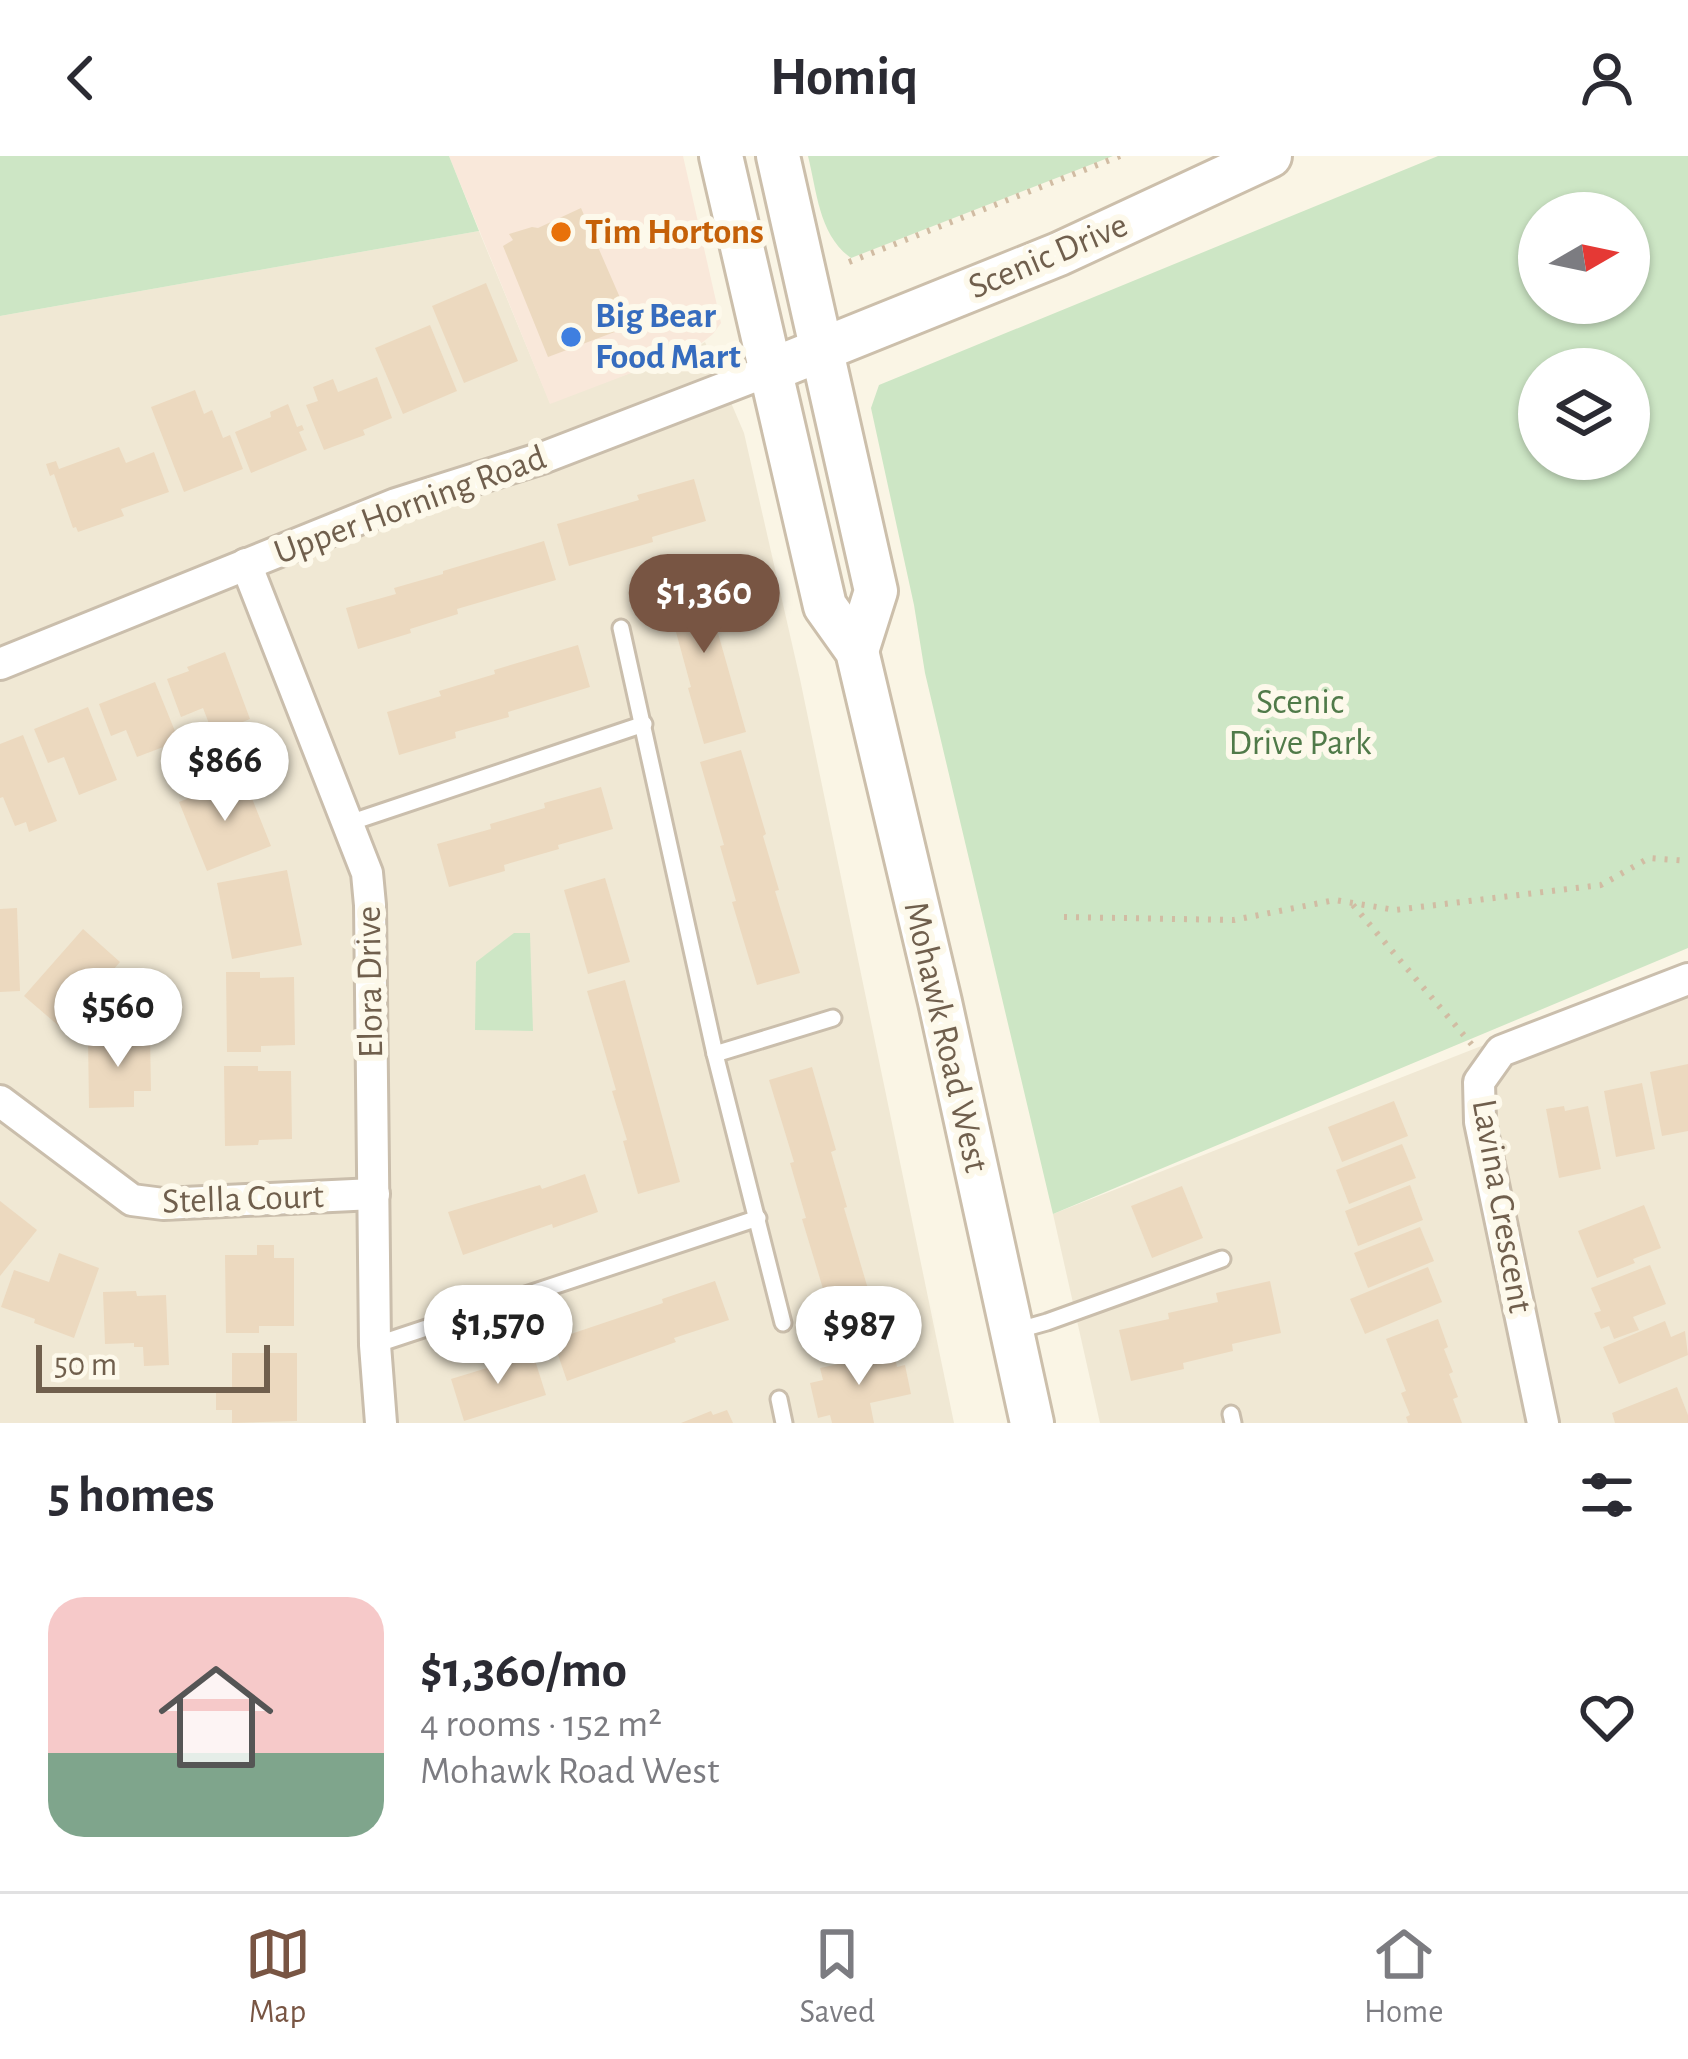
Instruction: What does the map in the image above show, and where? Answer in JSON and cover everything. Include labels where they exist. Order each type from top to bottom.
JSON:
[{"type":"main road","name":"Mohawk Road West","points":[[722,156],[825,607],[857,651],[1032,1423]]},
{"type":"main road","points":[[778,156],[876,591],[857,651]]},
{"type":"main road","name":"Scenic Drive","points":[[822,349],[1059,254],[1270,156]]},
{"type":"main road","name":"Upper Horning Road","points":[[771,370],[822,349]]},
{"type":"street","name":"Upper Horning Road","points":[[0,664],[396,504],[544,457],[771,370]]},
{"type":"street","name":"Elora Drive","points":[[246,564],[367,873],[375,1345],[381,1423]]},
{"type":"street","name":"Lavina Crescent","points":[[1543,1423],[1480,1122],[1479,1082],[1501,1052],[1688,979]]},
{"type":"street","name":"Stella Court","points":[[0,1101],[132,1200],[163,1204],[374,1194]]},
{"type":"lane","points":[[620,628],[715,1054],[783,1323]]},
{"type":"lane","points":[[350,823],[644,724]]},
{"type":"lane","points":[[715,1054],[833,1018]]},
{"type":"lane","points":[[375,1345],[758,1218]]},
{"type":"lane","points":[[1012,1331],[1222,1259]]},
{"type":"lane","points":[[779,1399],[784,1423]]},
{"type":"path","points":[[849,262],[1120,156]]},
{"type":"path","points":[[1064,917],[1234,920],[1335,900],[1395,910],[1601,885],[1649,858],[1688,861]]},
{"type":"path","points":[[1351,902],[1490,1066]]},
{"type":"shaded area","points":[[449,156],[683,156],[721,323],[694,349],[550,404]]},
{"type":"shaded area","points":[[479,231],[550,403],[705,342],[744,433],[800,679],[954,1423],[0,1423],[0,316]]},
{"type":"shaded area","points":[[1688,965],[1688,1423],[1100,1423],[1053,1214]]},
{"type":"green space","points":[[0,156],[449,156],[479,231],[0,316]]},
{"type":"green space","points":[[808,156],[1113,156],[851,258],[826,225]]},
{"type":"green space","name":"Scenic Drive Park","points":[[1438,156],[1688,156],[1688,948],[1053,1214],[925,673],[871,408],[879,385]]},
{"type":"green space","points":[[514,933],[530,933],[533,1031],[475,1030],[476,962]]},
{"type":"building","points":[[581,208],[628,316],[624,319],[628,327],[548,357],[503,246],[513,240],[509,234],[538,228]]},
{"type":"building","points":[[486,283],[518,361],[464,383],[432,306]]},
{"type":"building","points":[[430,325],[457,391],[403,414],[375,348]]},
{"type":"building","points":[[377,377],[392,418],[363,430],[365,435],[324,450],[306,405],[318,401],[313,387],[333,379],[338,392]]},
{"type":"building","points":[[195,390],[204,414],[212,410],[223,438],[230,435],[243,469],[184,492],[151,407]]},
{"type":"building","points":[[288,404],[297,427],[302,425],[304,430],[299,432],[307,450],[251,473],[235,432]]},
{"type":"building","points":[[119,447],[126,463],[154,452],[169,492],[121,509],[124,516],[78,532],[46,464],[56,461],[59,469]]},
{"type":"building","points":[[694,479],[706,521],[569,566],[557,524]]},
{"type":"building","points":[[544,541],[556,580],[457,609],[458,614],[410,629],[411,633],[358,649],[346,608],[396,594],[394,588],[443,571]]},
{"type":"building","points":[[704,566],[746,732],[704,744],[664,576]]},
{"type":"building","points":[[578,645],[590,687],[508,712],[509,717],[455,732],[456,738],[399,755],[387,712],[441,696],[439,691],[495,674],[494,670]]},
{"type":"building","points":[[225,652],[250,719],[213,734],[203,708],[181,717],[167,679]]},
{"type":"building","points":[[155,682],[179,741],[137,757],[126,730],[111,736],[99,704]]},
{"type":"building","points":[[88,707],[117,780],[79,795],[64,757],[48,763],[34,729]]},
{"type":"building","points":[[23,735],[57,821],[29,832],[26,822],[15,826],[0,798],[0,744]]},
{"type":"building","points":[[741,750],[800,973],[757,985],[732,902],[736,901],[720,846],[724,845],[700,762]]},
{"type":"building","points":[[243,776],[271,846],[207,871],[179,802]]},
{"type":"building","points":[[601,787],[613,829],[449,887],[437,844]]},
{"type":"building","points":[[287,870],[302,945],[232,959],[217,883]]},
{"type":"building","points":[[605,878],[630,962],[588,974],[564,890]]},
{"type":"building","points":[[17,908],[20,991],[0,992],[0,909]]},
{"type":"building","points":[[83,929],[120,962],[98,987],[110,997],[74,1039],[24,996]]},
{"type":"building","points":[[226,972],[294,977],[295,1045],[227,1052]]},
{"type":"building","points":[[625,980],[680,1182],[638,1194],[612,1091],[616,1090],[587,991]]},
{"type":"building","points":[[150,1036],[151,1091],[134,1091],[134,1107],[89,1108],[88,1037]]},
{"type":"building","points":[[1688,1064],[1688,1131],[1662,1136],[1650,1072]]},
{"type":"building","points":[[224,1066],[291,1071],[292,1139],[225,1146]]},
{"type":"building","points":[[812,1067],[868,1289],[827,1302],[769,1080]]},
{"type":"building","points":[[1642,1083],[1655,1149],[1616,1157],[1604,1091]]},
{"type":"building","points":[[1394,1101],[1408,1136],[1342,1162],[1328,1127]]},
{"type":"building","points":[[1564,1106],[1565,1111],[1588,1106],[1601,1169],[1559,1178],[1546,1109]]},
{"type":"building","points":[[1402,1144],[1416,1178],[1349,1204],[1336,1170]]},
{"type":"building","points":[[585,1174],[598,1212],[463,1255],[448,1212]]},
{"type":"building","points":[[1410,1185],[1423,1220],[1358,1246],[1345,1211]]},
{"type":"building","points":[[1182,1186],[1203,1238],[1152,1258],[1131,1206]]},
{"type":"building","points":[[0,1201],[37,1230],[0,1276]]},
{"type":"building","points":[[1644,1205],[1661,1248],[1597,1278],[1578,1231]]},
{"type":"building","points":[[1420,1227],[1434,1261],[1368,1288],[1354,1253]]},
{"type":"building","points":[[257,1245],[274,1245],[274,1258],[294,1258],[294,1326],[226,1333],[225,1255],[257,1255]]},
{"type":"building","points":[[59,1253],[99,1268],[74,1338],[1,1307],[14,1270],[49,1282]]},
{"type":"building","points":[[1650,1265],[1666,1304],[1633,1317],[1639,1330],[1614,1339],[1609,1326],[1601,1329],[1594,1313],[1601,1311],[1591,1288]]},
{"type":"building","points":[[1428,1267],[1442,1302],[1365,1334],[1350,1299]]},
{"type":"building","points":[[715,1281],[729,1320],[567,1381],[553,1340]]},
{"type":"building","points":[[1270,1281],[1281,1333],[1232,1344],[1233,1351],[1183,1363],[1184,1369],[1131,1381],[1119,1330],[1218,1302],[1216,1293]]},
{"type":"building","points":[[136,1291],[137,1296],[166,1295],[169,1365],[144,1366],[143,1347],[134,1347],[134,1343],[105,1344],[103,1292]]},
{"type":"building","points":[[1438,1319],[1462,1423],[1408,1423],[1410,1415],[1401,1393],[1406,1391],[1386,1339]]},
{"type":"building","points":[[1665,1321],[1671,1337],[1685,1331],[1688,1355],[1619,1384],[1603,1347]]},
{"type":"building","points":[[894,1352],[897,1367],[905,1365],[911,1394],[870,1403],[874,1423],[832,1423],[830,1415],[818,1418],[810,1383],[823,1380],[820,1368]]},
{"type":"building","points":[[232,1353],[297,1353],[297,1421],[232,1423],[232,1410],[216,1410],[216,1390],[232,1390]]},
{"type":"building","points":[[533,1354],[546,1395],[464,1421],[451,1379]]},
{"type":"building","points":[[1677,1387],[1688,1423],[1615,1423],[1612,1413]]},
{"type":"building","points":[[727,1410],[733,1423],[681,1423],[711,1411],[713,1415]]},
{"type":"place","name":"Tim Hortons","points":[[561,232]]},
{"type":"place","name":"Big Bear Food Mart","points":[[571,337]]}]
